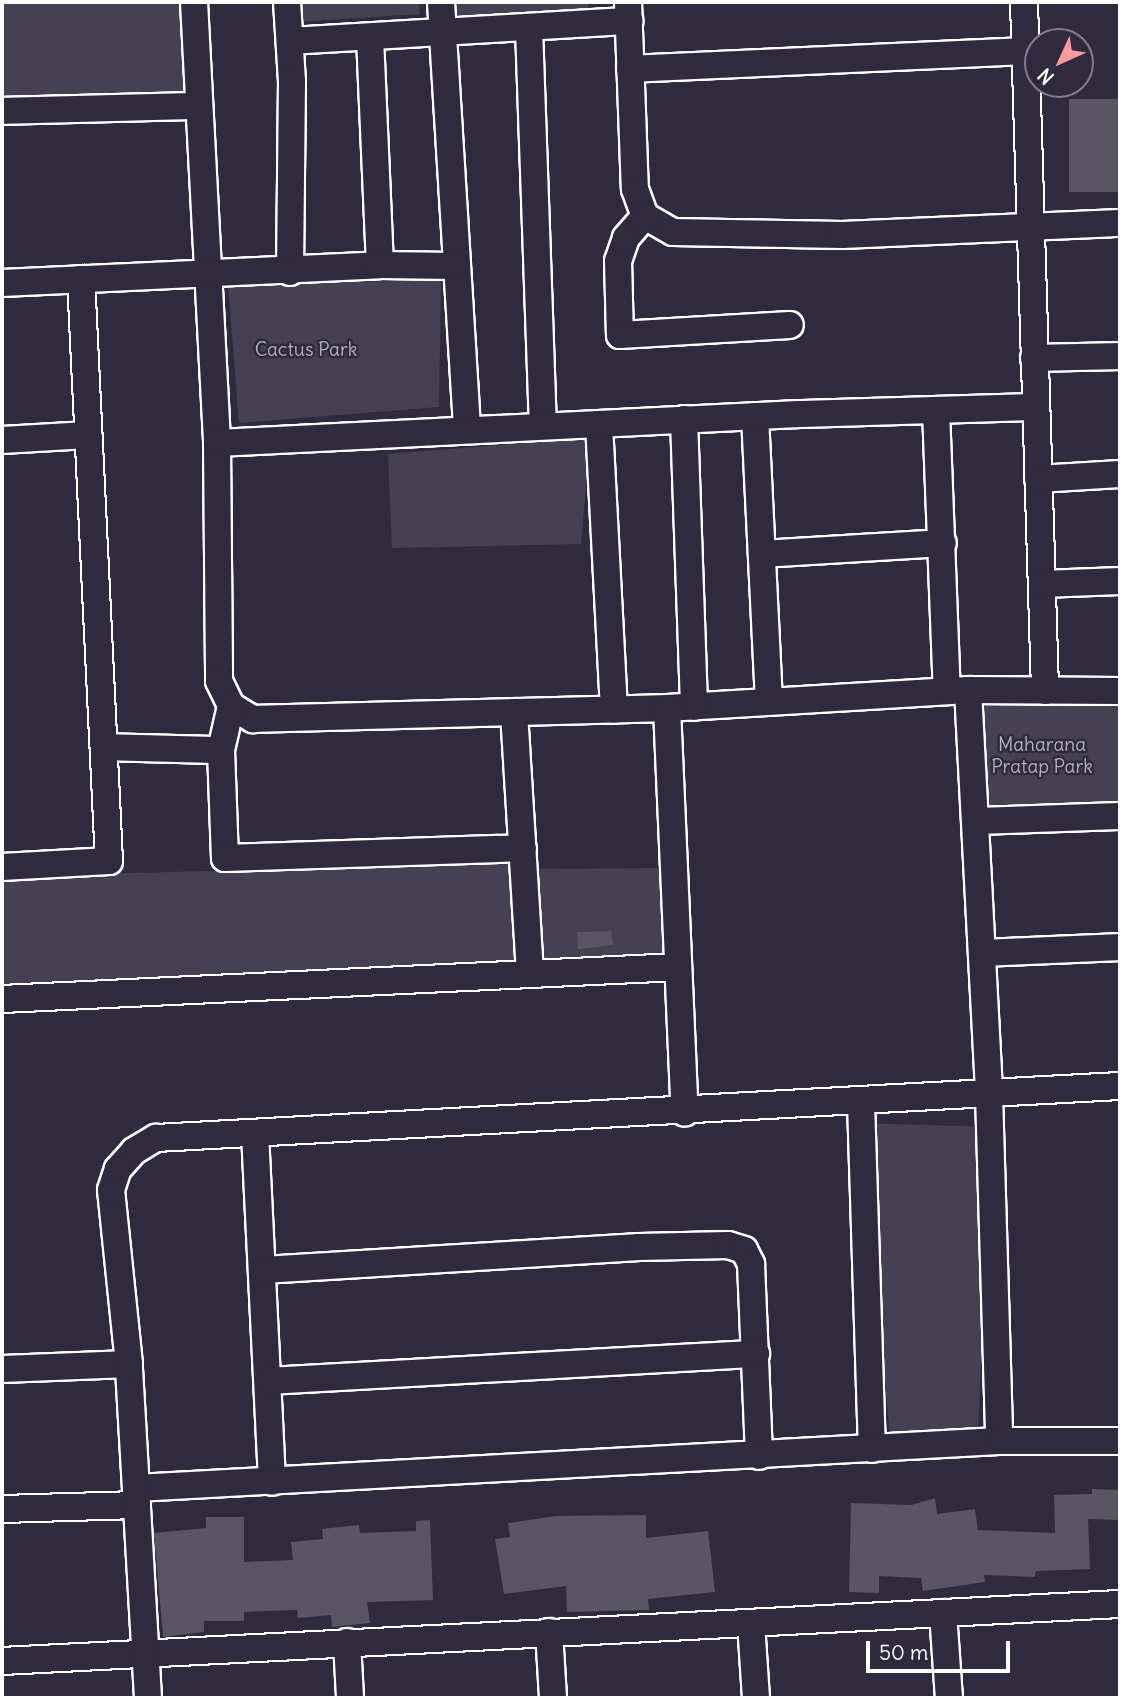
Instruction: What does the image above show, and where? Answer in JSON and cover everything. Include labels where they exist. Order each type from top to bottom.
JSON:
[{"type":"street","points":[[194,2],[217,443],[219,681],[231,706],[253,719],[694,707],[958,691],[1120,691]]},
{"type":"street","points":[[287,2],[290,41],[290,272]]},
{"type":"street","points":[[440,2],[467,429]]},
{"type":"street","points":[[1024,2],[1025,28]]},
{"type":"street","points":[[290,41],[529,28],[628,12],[635,189],[645,216],[673,232],[842,235],[1120,223]]},
{"type":"street","points":[[529,28],[543,426]]},
{"type":"street","points":[[369,37],[380,265]]},
{"type":"street","points":[[630,69],[1024,51]]},
{"type":"street","points":[[1026,98],[1045,691]]},
{"type":"street","points":[[2,111],[199,106]]},
{"type":"street","points":[[645,216],[626,238],[618,261],[620,335],[790,325]]},
{"type":"street","points":[[2,283],[208,272],[290,272],[380,265],[457,266]]},
{"type":"street","points":[[2,867],[109,861],[81,279]]},
{"type":"street","points":[[1034,358],[1120,356]]},
{"type":"street","points":[[217,443],[684,419],[1036,407]]},
{"type":"street","points":[[936,410],[943,543],[958,691],[977,821],[989,1094],[999,1441]]},
{"type":"street","points":[[755,416],[769,702]]},
{"type":"street","points":[[684,419],[694,707]]},
{"type":"street","points":[[599,424],[614,710]]},
{"type":"street","points":[[2,440],[88,435]]},
{"type":"street","points":[[1038,480],[1120,474]]},
{"type":"street","points":[[762,554],[943,543]]},
{"type":"street","points":[[1042,584],[1120,581]]},
{"type":"street","points":[[231,706],[221,750],[225,858],[523,848]]},
{"type":"street","points":[[667,708],[685,1113]]},
{"type":"street","points":[[514,712],[530,974]]},
{"type":"street","points":[[104,747],[221,750]]},
{"type":"street","points":[[977,821],[1120,816]]},
{"type":"street","points":[[983,953],[1120,947]]},
{"type":"street","points":[[2,999],[678,967]]},
{"type":"street","points":[[148,1698],[129,1364],[111,1189],[118,1169],[134,1150],[156,1138],[685,1113],[1120,1086]]},
{"type":"street","points":[[861,1102],[872,1450]]},
{"type":"street","points":[[256,1133],[272,1482]]},
{"type":"street","points":[[262,1270],[728,1245],[744,1250],[751,1264],[758,1456]]},
{"type":"street","points":[[268,1381],[755,1354]]},
{"type":"street","points":[[2,1369],[129,1364]]},
{"type":"street","points":[[2,1509],[272,1482],[999,1441],[1120,1441]]},
{"type":"street","points":[[2,1661],[1120,1604]]},
{"type":"street","points":[[943,1613],[949,1698]]},
{"type":"street","points":[[751,1623],[756,1698]]},
{"type":"street","points":[[549,1632],[553,1698]]},
{"type":"street","points":[[347,1642],[350,1698]]},
{"type":"green space","points":[[2,2],[194,2],[194,104],[2,104]]},
{"type":"green space","points":[[295,2],[419,2],[420,14],[298,22]]},
{"type":"green space","points":[[445,2],[589,2],[588,14],[446,24]]},
{"type":"green space","name":"Cactus Park","points":[[441,280],[439,407],[239,423],[228,284]]},
{"type":"green space","points":[[590,438],[581,544],[392,548],[388,454]]},
{"type":"green space","name":"Maharana Pratap Park","points":[[979,698],[1120,698],[1120,816],[979,816]]},
{"type":"green space","points":[[518,864],[530,869],[666,868],[667,958],[2,991],[2,876]]},
{"type":"green space","points":[[862,1123],[990,1127],[978,1442],[891,1448]]},
{"type":"building","points":[[1069,99],[1120,99],[1120,192],[1069,192]]},
{"type":"building","points":[[611,931],[613,945],[578,949],[577,932]]},
{"type":"building","points":[[1092,1489],[1120,1490],[1120,1520],[1088,1519],[1090,1569],[1036,1571],[1035,1577],[984,1575],[985,1582],[923,1591],[921,1578],[879,1576],[879,1593],[849,1592],[851,1503],[911,1505],[935,1498],[937,1514],[975,1509],[978,1530],[1055,1533],[1054,1495],[1092,1494]]},
{"type":"building","points":[[646,1515],[646,1538],[708,1531],[715,1592],[648,1599],[649,1610],[567,1612],[566,1586],[504,1594],[495,1539],[510,1537],[508,1523],[556,1516]]},
{"type":"building","points":[[206,1517],[244,1517],[244,1562],[293,1560],[291,1542],[323,1539],[322,1529],[359,1525],[360,1533],[416,1531],[416,1521],[430,1520],[433,1600],[367,1602],[370,1623],[332,1627],[331,1615],[298,1618],[297,1610],[244,1612],[244,1621],[204,1621],[204,1632],[163,1637],[154,1533],[206,1528]]}]
